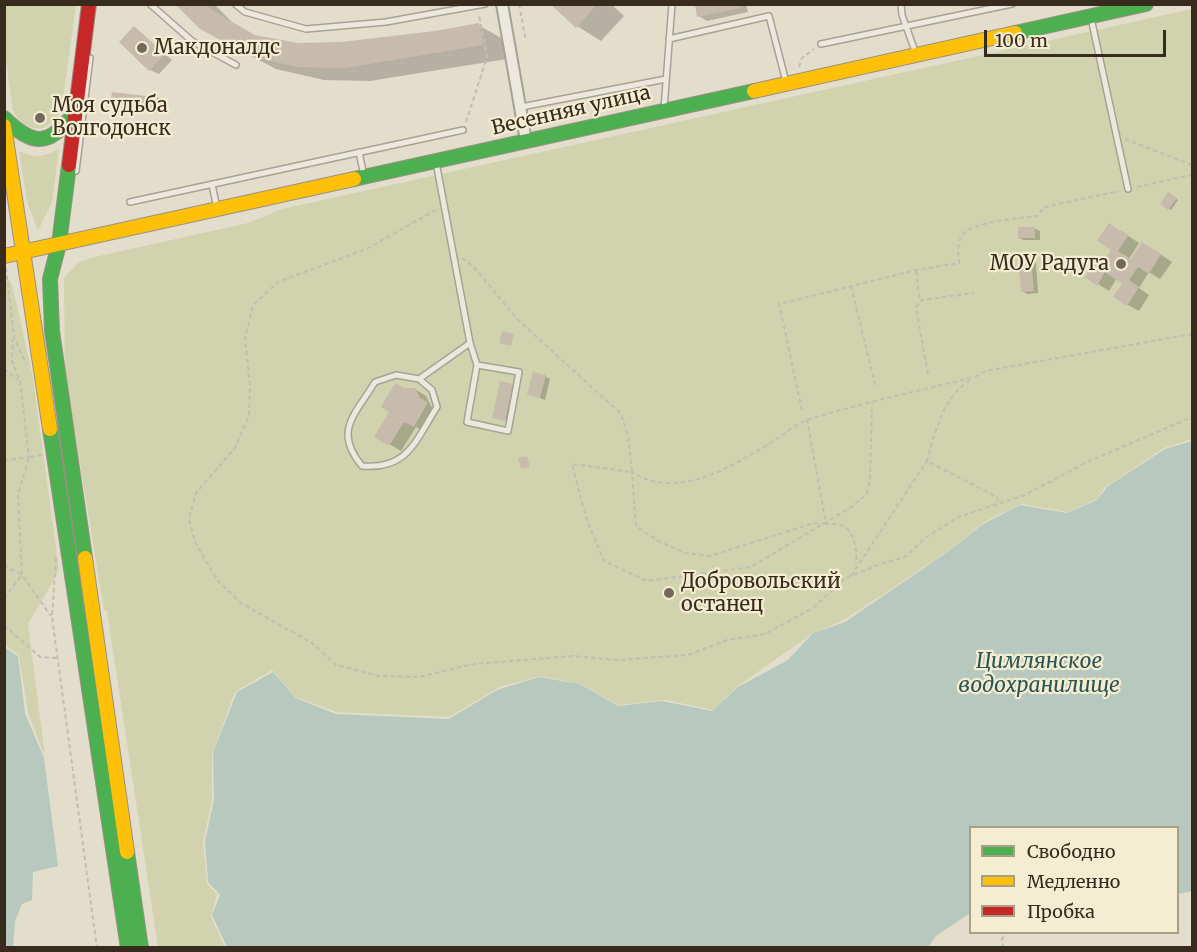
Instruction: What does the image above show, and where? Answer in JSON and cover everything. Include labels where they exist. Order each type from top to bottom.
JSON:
[{"type":"main road","points":[[89,4],[59,244],[50,279],[52,332],[141,948]]},
{"type":"main road","name":"Весенняя улица","points":[[4,256],[1146,4]]},
{"type":"main road","points":[[4,118],[28,140],[41,141],[62,130],[74,113]]},
{"type":"main road","points":[[4,126],[128,948]]},
{"type":"street","points":[[502,4],[526,141]]},
{"type":"lane","points":[[150,4],[192,41],[236,65]]},
{"type":"lane","points":[[235,4],[245,12],[306,29],[386,22],[485,4]]},
{"type":"lane","points":[[664,111],[672,4]]},
{"type":"lane","points":[[901,4],[916,54]]},
{"type":"lane","points":[[821,44],[1012,4]]},
{"type":"lane","points":[[669,39],[769,16],[790,82]]},
{"type":"lane","points":[[1091,16],[1128,189]]},
{"type":"lane","points":[[76,171],[90,58]]},
{"type":"lane","points":[[520,107],[666,79]]},
{"type":"lane","points":[[130,202],[463,130]]},
{"type":"lane","points":[[359,152],[365,177]]},
{"type":"lane","points":[[436,162],[470,343],[477,364],[467,422],[508,431],[519,372],[477,364]]},
{"type":"lane","points":[[212,184],[217,210]]},
{"type":"lane","points":[[419,379],[432,390],[437,407],[406,456],[379,468],[362,466],[349,450],[347,427],[375,382],[396,375],[419,379],[470,343]]},
{"type":"path","points":[[519,4],[526,41]]},
{"type":"path","points":[[463,130],[487,57],[477,6]]},
{"type":"path","points":[[790,82],[802,58],[821,44]]},
{"type":"path","points":[[1116,136],[1192,165]]},
{"type":"path","points":[[802,410],[779,304],[916,270],[959,263],[960,239],[964,232],[980,226],[1038,216],[1044,207],[1192,175]]},
{"type":"path","points":[[443,205],[366,249],[311,267],[278,282],[254,304],[245,339],[250,385],[249,416],[235,448],[196,493],[189,519],[195,542],[218,581],[241,603],[312,643],[336,665],[379,676],[419,677],[473,664],[573,656],[617,660],[688,655],[727,640],[765,634],[813,608],[844,579],[905,557],[925,538],[958,516],[1025,495],[1085,463],[1192,417]]},
{"type":"path","points":[[453,251],[474,267],[516,318],[621,414],[628,436],[636,526],[658,541],[685,553],[710,556],[814,523],[834,523],[847,527],[854,537],[856,564]]},
{"type":"path","points":[[916,270],[919,296],[922,300]]},
{"type":"path","points":[[4,276],[7,275],[14,337],[12,361],[20,381],[29,457],[18,495],[22,575],[4,598]]},
{"type":"path","points":[[851,286],[876,388]]},
{"type":"path","points":[[928,374],[916,307],[922,300],[974,293]]},
{"type":"path","points":[[850,576],[927,461],[940,415],[964,383],[986,371],[1192,334]]},
{"type":"path","points":[[14,337],[28,368]]},
{"type":"path","points":[[4,369],[20,381]]},
{"type":"path","points":[[872,403],[870,481],[867,493],[853,506],[826,524],[751,567],[647,581],[604,561],[586,518],[572,464],[632,472],[646,481],[680,483],[706,477],[758,450],[807,419],[974,377]]},
{"type":"path","points":[[20,381],[26,379]]},
{"type":"path","points":[[807,419],[826,524]]},
{"type":"path","points":[[4,460],[45,455]]},
{"type":"path","points":[[927,461],[997,497],[998,503]]},
{"type":"path","points":[[59,550],[54,563],[52,617],[98,948]]},
{"type":"path","points":[[4,565],[22,575],[52,617]]},
{"type":"path","points":[[4,625],[40,657],[57,658]]},
{"type":"path","points":[[1003,948],[1002,939],[1006,934]]},
{"type":"green space","points":[[4,5],[76,5],[62,106],[58,117],[44,128],[26,125],[13,111],[5,54]]},
{"type":"green space","points":[[1192,9],[1192,439],[1164,448],[1105,487],[1097,499],[1068,512],[1021,504],[984,522],[950,550],[844,620],[813,633],[738,686],[713,710],[666,700],[618,705],[581,684],[540,676],[500,687],[449,717],[336,712],[296,697],[272,670],[235,692],[212,754],[212,800],[203,842],[207,884],[217,894],[211,917],[225,947],[158,947],[107,611],[104,610],[65,373],[64,278],[78,263],[90,258],[248,223],[282,209]]},
{"type":"green space","points":[[59,149],[52,202],[38,231],[27,201],[19,151],[39,156]]},
{"type":"green space","points":[[5,276],[13,288],[33,378],[59,571],[28,624],[45,757],[28,713],[19,655],[5,645]]},
{"type":"water","name":"Цимлянское водохранилище","points":[[1192,441],[1192,891],[1179,894],[1179,826],[969,826],[969,914],[936,936],[928,947],[227,947],[212,915],[220,895],[208,882],[205,841],[214,800],[213,752],[237,692],[273,672],[296,698],[336,714],[449,719],[497,690],[539,677],[580,684],[618,706],[662,701],[712,711],[738,687],[788,660],[813,633],[845,622],[949,551],[983,524],[1020,505],[1067,513],[1097,500],[1108,486],[1165,449]]},
{"type":"water","points":[[4,647],[18,656],[25,713],[44,758],[58,866],[33,872],[32,900],[22,904],[15,921],[13,948],[4,947]]},
{"type":"building","points":[[175,4],[206,4],[213,11],[255,35],[298,43],[341,42],[435,31],[479,23],[483,45],[345,68],[298,67],[250,56],[200,29]]},
{"type":"building","points":[[550,4],[597,4],[576,28]]},
{"type":"building","points":[[695,5],[740,5],[740,8],[697,17]]},
{"type":"building","name":"Макдоналдс","points":[[134,26],[165,54],[149,71],[119,42]]},
{"type":"building","points":[[112,92],[162,98],[160,113],[110,107]]},
{"type":"building","points":[[1168,192],[1177,198],[1168,210],[1160,204]]},
{"type":"building","points":[[1109,223],[1128,236],[1118,251],[1131,259],[1142,242],[1161,254],[1149,274],[1138,267],[1129,280],[1139,287],[1127,306],[1113,297],[1122,284],[1105,272],[1097,286],[1085,277],[1095,262],[1101,266],[1111,250],[1097,241]]},
{"type":"building","points":[[1018,227],[1035,227],[1035,238],[1018,238]]},
{"type":"building","points":[[1031,259],[1034,291],[1021,292],[1018,260]]},
{"type":"building","points":[[502,331],[514,334],[511,346],[499,343]]},
{"type":"building","points":[[533,372],[546,375],[540,398],[527,395]]},
{"type":"building","points":[[500,381],[513,384],[505,421],[492,418]]},
{"type":"building","points":[[395,383],[404,388],[415,388],[420,398],[428,402],[414,427],[404,422],[389,446],[374,437],[389,412],[381,407]]},
{"type":"building","points":[[527,456],[530,467],[521,469],[518,458]]},
{"type":"traffic: fast","points":[[1015,33],[1146,4]]},
{"type":"traffic: fast","points":[[354,179],[754,91]]},
{"type":"traffic: fast","points":[[4,118],[24,134],[40,139],[56,133],[73,115]]},
{"type":"traffic: fast","points":[[69,165],[59,244],[50,279],[52,331],[85,558]]},
{"type":"traffic: fast","points":[[50,429],[128,948]]},
{"type":"traffic: fast","points":[[127,852],[141,948]]},
{"type":"traffic: slow","points":[[754,91],[1015,33]]},
{"type":"traffic: slow","points":[[4,126],[50,429]]},
{"type":"traffic: slow","points":[[4,256],[354,179]]},
{"type":"traffic: slow","points":[[85,558],[127,852]]},
{"type":"traffic: jam","points":[[69,165],[89,4]]},
{"type":"place","name":"Макдоналдс","points":[[142,48]]},
{"type":"place","name":"Моя судьба Волгодонск","points":[[40,118]]},
{"type":"place","name":"МОУ Радуга","points":[[1121,264]]},
{"type":"place","name":"Добровольский останец","points":[[669,593]]}]
